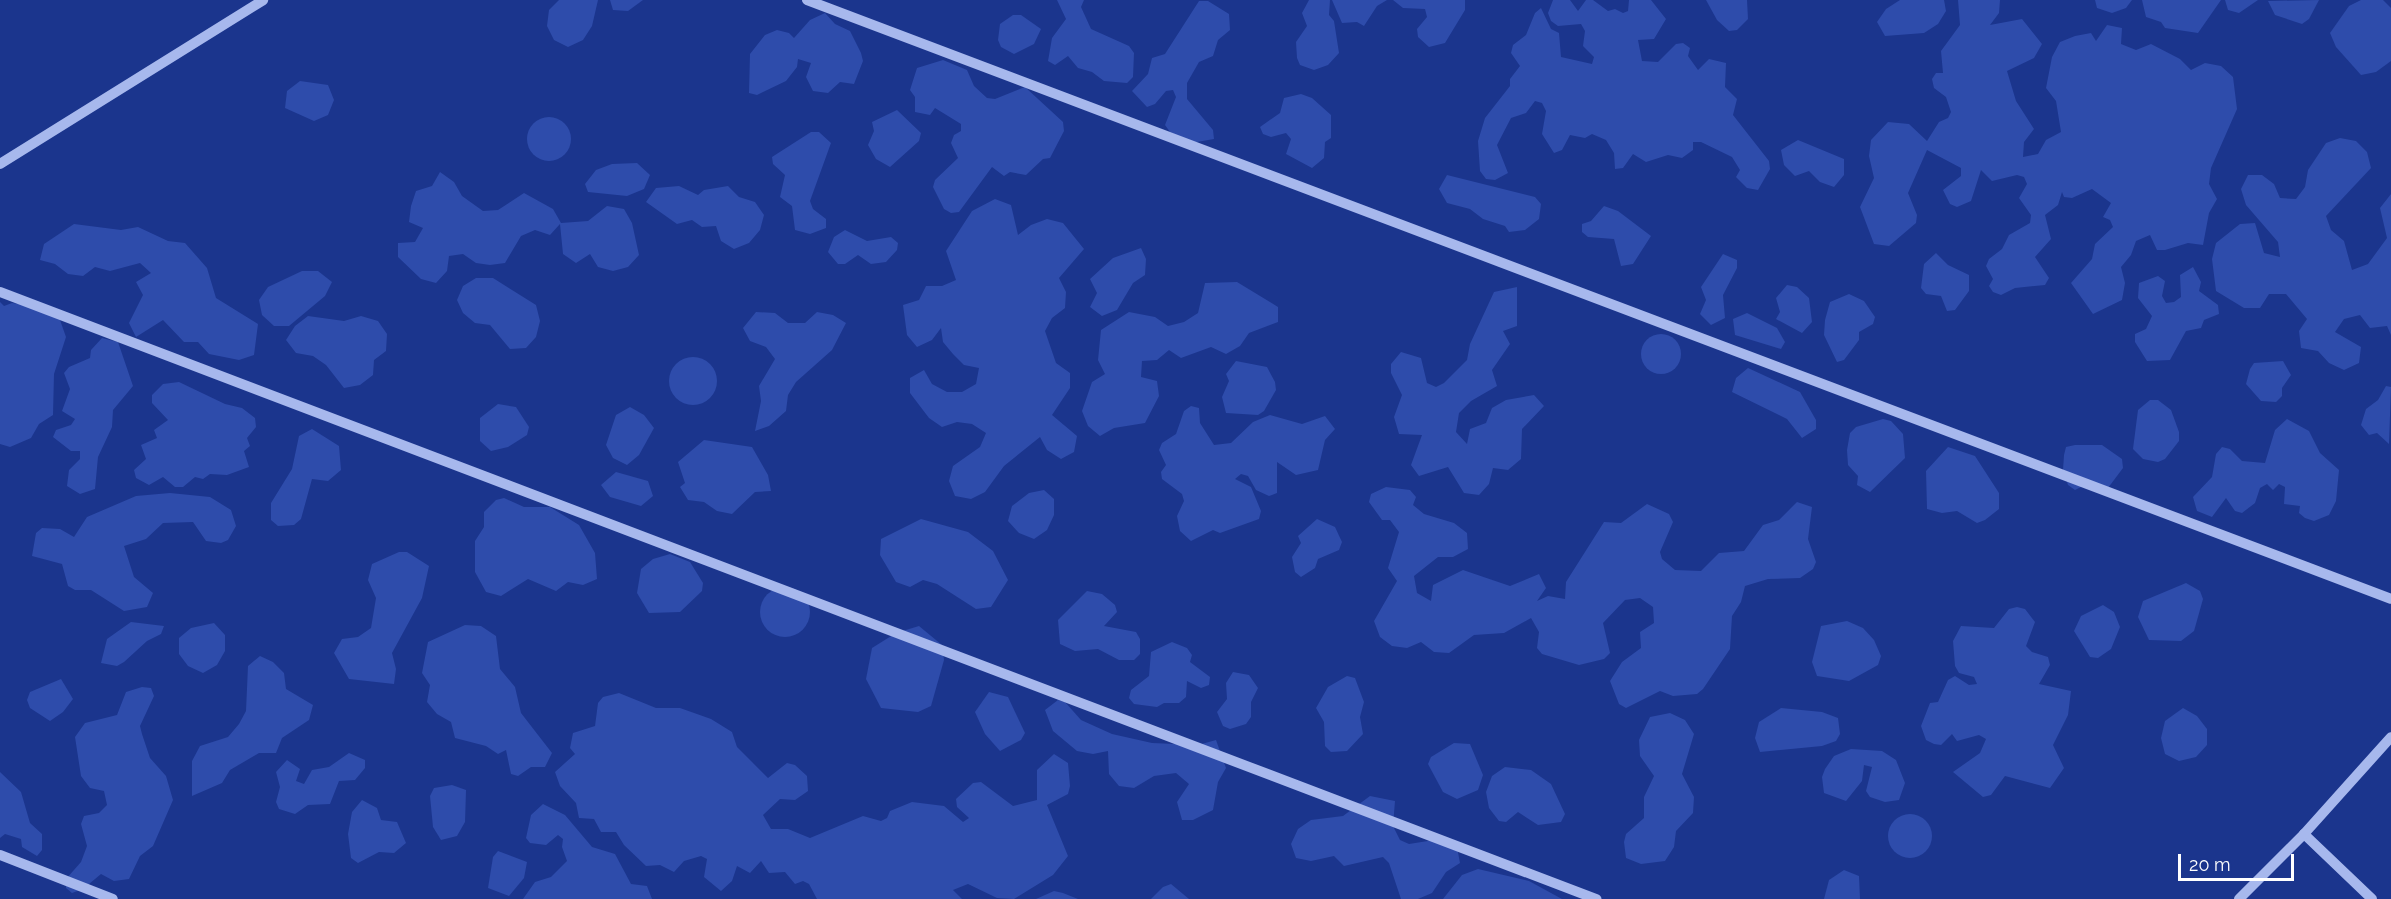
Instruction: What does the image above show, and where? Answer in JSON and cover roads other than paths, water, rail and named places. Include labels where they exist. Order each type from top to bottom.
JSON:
[{"type":"street","points":[[0,164],[263,0]]},
{"type":"street","points":[[807,0],[2391,599]]},
{"type":"street","points":[[0,292],[1596,899]]},
{"type":"street","points":[[2239,899],[2304,834],[2391,737]]},
{"type":"street","points":[[2304,834],[2372,899]]},
{"type":"street","points":[[0,855],[113,899]]}]
